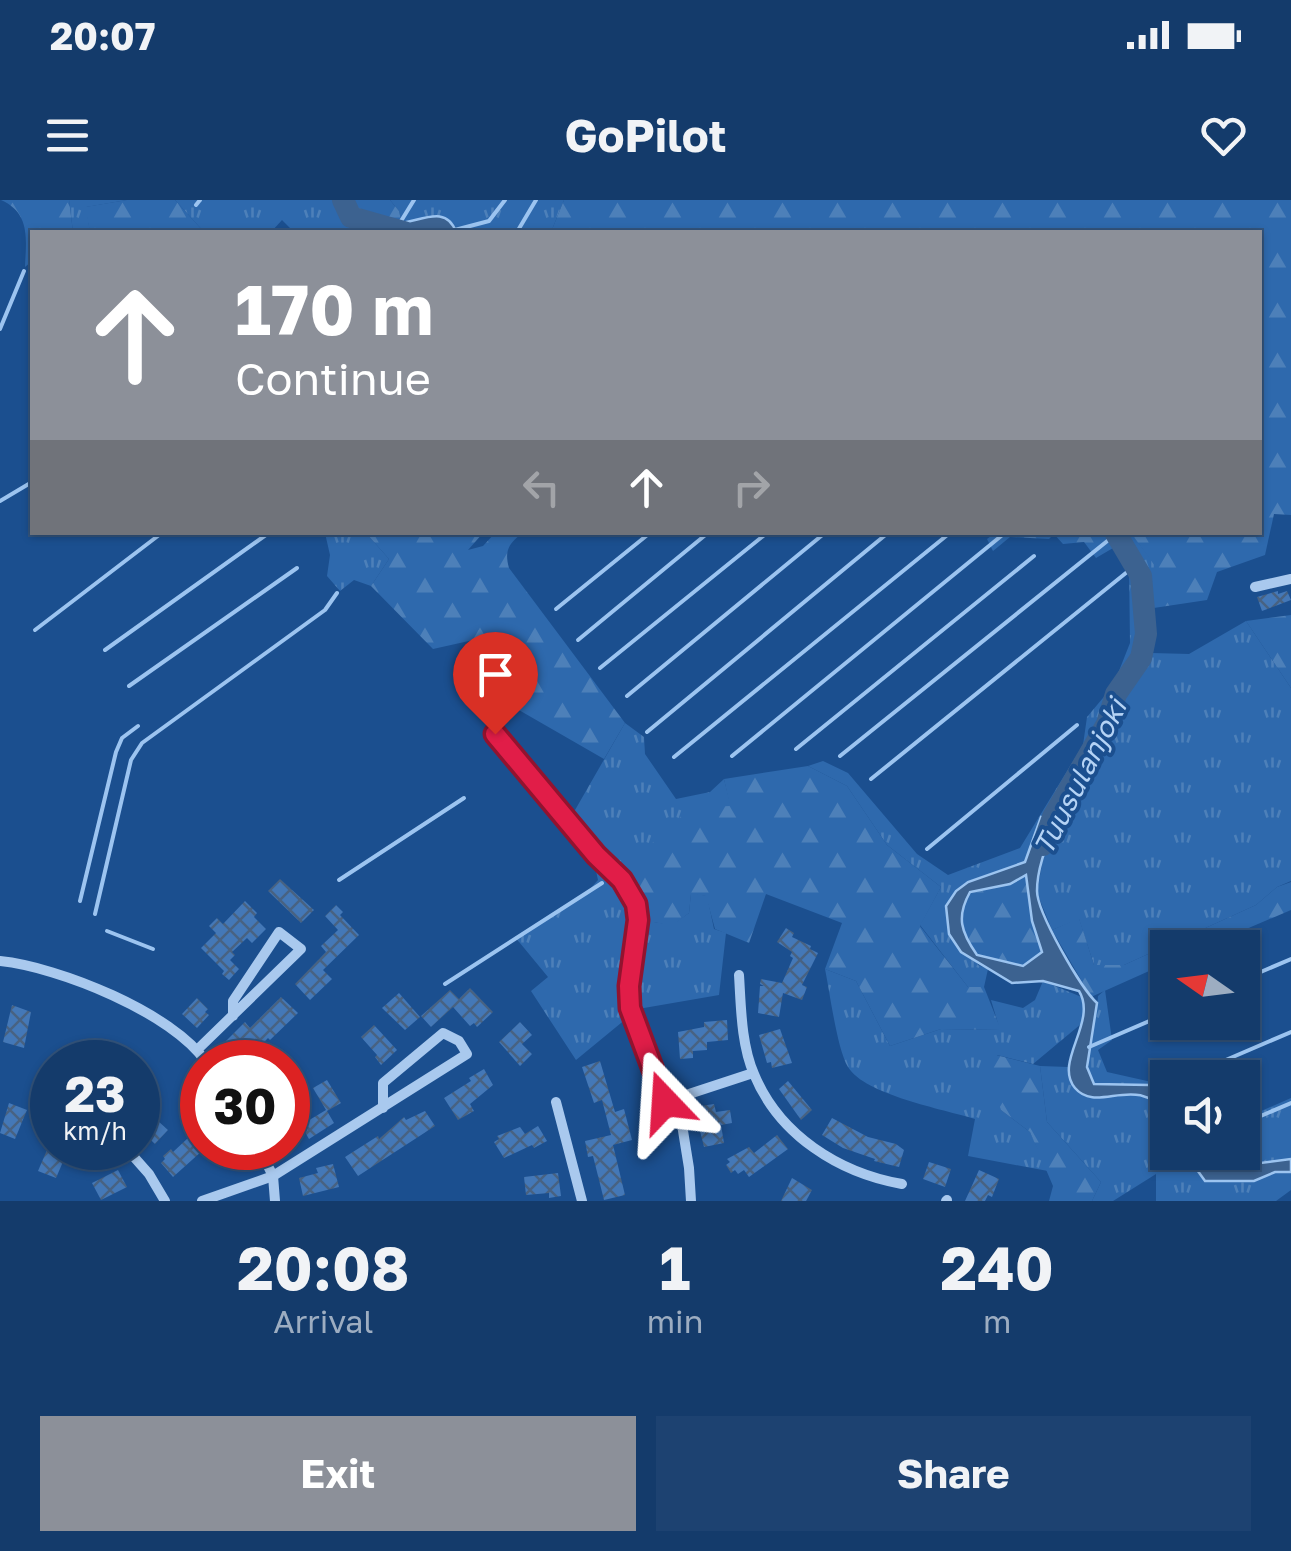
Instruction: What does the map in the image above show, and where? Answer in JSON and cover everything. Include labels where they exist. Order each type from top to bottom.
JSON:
[{"type":"street","points":[[1255,587],[1291,580]]},
{"type":"street","points":[[572,826],[622,880],[636,904],[630,1008],[665,1102],[679,1106]]},
{"type":"street","points":[[207,1040],[233,1016],[300,949],[279,932],[233,1001],[233,1016]]},
{"type":"street","points":[[0,961],[17,962],[75,981],[145,1010],[183,1040]]},
{"type":"street","points":[[739,975],[741,1016],[753,1072],[772,1105],[804,1142],[842,1167],[902,1184]]},
{"type":"street","points":[[202,1201],[273,1176],[383,1108],[467,1054],[458,1040],[442,1033],[384,1084],[383,1108]]},
{"type":"street","points":[[691,1201],[690,1168],[679,1106],[688,1094],[753,1072]]},
{"type":"street","points":[[556,1102],[582,1201]]},
{"type":"street","points":[[145,1170],[165,1201]]},
{"type":"street","points":[[270,1170],[275,1201]]},
{"type":"lane","points":[[495,734],[572,826]]},
{"type":"green space","points":[[1,200],[69,200],[73,230],[30,230],[30,263],[25,267],[25,228],[11,206]]},
{"type":"green space","points":[[69,200],[127,200],[86,207],[90,230],[73,230]]},
{"type":"green space","points":[[127,200],[175,200],[202,230],[90,230],[85,207]]},
{"type":"green space","points":[[175,200],[340,200],[350,219],[389,230],[292,230],[282,220],[273,230],[202,230]]},
{"type":"green space","points":[[340,200],[390,200],[399,211],[404,230],[396,230],[349,219]]},
{"type":"green space","points":[[390,200],[564,200],[552,230],[404,230],[399,211]]},
{"type":"green space","points":[[564,200],[1291,200],[1291,515],[1274,514],[1265,555],[1217,572],[1207,600],[1147,609],[1155,566],[1132,535],[1262,535],[1262,230],[552,230]]},
{"type":"green space","points":[[325,535],[368,535],[389,559],[371,586],[354,580],[340,591],[327,576],[330,555]]},
{"type":"green space","points":[[368,535],[481,535],[468,550],[483,546],[493,535],[520,535],[509,548],[509,568],[625,723],[604,759],[479,687],[500,634],[433,649],[371,586],[389,559]]},
{"type":"green space","points":[[992,535],[1053,535],[1049,539],[1010,537],[993,551],[987,539]]},
{"type":"green space","points":[[1055,535],[1128,535],[1096,558],[1084,542],[1063,544]]},
{"type":"green space","points":[[1133,535],[1156,566],[1147,609],[1151,653],[1189,654],[1246,621],[1291,688],[1291,881],[1256,905],[1201,930],[1150,930],[1150,953],[1124,965],[1094,965],[1079,919],[1052,930],[1037,893],[1043,858],[1056,821],[1025,862],[969,881],[946,906],[978,965],[988,969],[984,987],[968,987],[920,925],[941,887],[887,845],[847,786],[808,766],[823,761],[848,773],[917,854],[948,875],[1020,848],[1083,745],[1087,717],[1113,686],[1130,643],[1129,565],[1113,548]]},
{"type":"green space","points":[[1291,615],[1291,688],[1246,621]]},
{"type":"green space","points":[[625,723],[644,737],[645,754],[676,799],[710,792],[724,779],[731,807],[654,922],[672,925],[689,913],[691,893],[707,896],[714,929],[726,933],[719,995],[638,1009],[576,1060],[531,991],[548,977],[515,937],[598,880],[595,866],[563,831]]},
{"type":"green space","points":[[808,766],[847,786],[887,845],[941,887],[920,926],[968,987],[984,987],[1001,1030],[941,1029],[890,1046],[856,981],[825,969],[842,923],[766,894],[749,943],[715,929],[706,896],[691,894],[689,913],[672,926],[654,922],[626,881],[635,859],[690,808],[730,806],[724,779]]},
{"type":"green space","points":[[1026,874],[1032,921],[1042,952],[1023,966],[977,955],[963,924],[963,909],[970,891],[992,889]]},
{"type":"green space","points":[[1291,882],[1291,910],[1244,930],[1201,930],[1256,905],[1277,887]]},
{"type":"green space","points":[[1079,918],[1094,965],[1124,965],[1150,953],[1150,971],[1091,997],[1052,930]]},
{"type":"green space","points":[[825,969],[856,981],[890,1046],[941,1029],[1000,1030],[991,1000],[1023,1008],[1035,1000],[1043,981],[1084,998],[1081,1024],[1033,1064],[997,1055],[1001,1110],[1030,1132],[1048,1171],[968,1156],[975,1119],[887,1093],[857,1077],[840,1047]]},
{"type":"green space","points":[[1105,990],[1112,1040],[1098,1050],[1107,1072],[1150,1082],[1150,1086],[1093,1084],[1089,1052],[1098,996]]},
{"type":"green space","points":[[996,1055],[1040,1066],[1047,1122],[1101,1182],[1092,1201],[1049,1201],[1053,1186],[1030,1132],[1001,1110],[985,1063]]},
{"type":"green space","points":[[1040,1066],[1068,1067],[1073,1086],[1150,1098],[1150,1170],[1197,1170],[1205,1181],[1254,1181],[1275,1172],[1291,1172],[1291,1190],[1276,1201],[1156,1201],[1156,1174],[1113,1201],[1092,1201],[1101,1182],[1047,1122]]},
{"type":"green space","points":[[1291,1098],[1291,1159],[1260,1163],[1260,1112]]},
{"type":"shaded area","points":[[353,207],[391,223],[436,216],[451,223],[455,230],[363,230],[346,219]]},
{"type":"shaded area","points":[[1041,817],[1056,821],[1041,864],[1037,891],[1061,950],[1097,1003],[1087,1067],[1094,1084],[1149,1085],[1150,1100],[1131,1094],[1095,1097],[1075,1088],[1069,1066],[1083,1016],[1079,991],[1043,981],[1012,983],[961,952],[949,934],[946,906],[968,882],[1025,862]],"holes":[[[1026,875],[1032,921],[1042,952],[1023,966],[977,955],[964,932],[962,917],[970,892],[1010,884]]]},
{"type":"shaded area","points":[[1291,1159],[1291,1172],[1275,1172],[1254,1181],[1205,1181],[1197,1170],[1260,1170],[1260,1163]]},
{"type":"building","points":[[1287,591],[1291,600],[1262,611],[1257,597]]},
{"type":"building","points":[[280,879],[314,910],[301,923],[268,891]]},
{"type":"building","points":[[245,901],[266,929],[252,943],[247,938],[232,952],[235,955],[230,960],[239,969],[229,980],[201,948],[216,933],[209,926],[217,918],[223,924]]},
{"type":"building","points":[[336,905],[359,935],[323,970],[332,979],[310,1000],[295,984],[326,952],[321,946],[338,930],[325,916]]},
{"type":"building","points":[[786,928],[794,933],[792,937],[818,953],[802,985],[807,987],[802,1000],[783,993],[779,1017],[758,1013],[760,986],[764,986],[761,979],[782,983],[793,958],[792,952],[777,942]]},
{"type":"building","points":[[470,988],[493,1012],[477,1027],[474,1023],[470,1026],[453,1007],[431,1027],[421,1016],[450,990],[459,999]]},
{"type":"building","points":[[399,993],[420,1017],[405,1030],[382,1008]]},
{"type":"building","points":[[281,997],[298,1013],[270,1040],[227,1040],[245,1022],[250,1028]]},
{"type":"building","points":[[197,998],[209,1015],[197,1028],[182,1014]]},
{"type":"building","points":[[12,1005],[31,1012],[24,1048],[3,1042]]},
{"type":"building","points":[[727,1020],[728,1040],[707,1042],[707,1050],[693,1051],[693,1058],[680,1059],[678,1032],[704,1027],[704,1022]]},
{"type":"building","points":[[520,1022],[532,1035],[522,1044],[532,1054],[520,1066],[499,1042]]},
{"type":"building","points":[[374,1025],[397,1050],[381,1065],[361,1037]]},
{"type":"building","points":[[780,1029],[792,1063],[772,1068],[759,1035]]},
{"type":"building","points":[[600,1061],[615,1112],[624,1109],[632,1140],[613,1145],[625,1195],[604,1200],[593,1156],[588,1157],[585,1141],[611,1135],[602,1100],[594,1103],[582,1067]]},
{"type":"building","points":[[484,1069],[493,1085],[470,1104],[474,1111],[458,1120],[444,1098]]},
{"type":"building","points":[[327,1080],[341,1103],[327,1111],[334,1123],[310,1138],[310,1120],[326,1110],[313,1088]]},
{"type":"building","points":[[788,1081],[812,1110],[801,1120],[779,1089]]},
{"type":"building","points":[[9,1103],[27,1110],[15,1139],[0,1133]]},
{"type":"building","points":[[714,1104],[716,1112],[730,1110],[732,1123],[721,1125],[724,1143],[704,1147],[694,1107]]},
{"type":"building","points":[[425,1111],[435,1126],[358,1176],[345,1157],[378,1136],[379,1139],[404,1117],[406,1120]]},
{"type":"building","points":[[832,1118],[868,1137],[896,1144],[904,1150],[899,1167],[874,1161],[822,1135]]},
{"type":"building","points":[[160,1123],[168,1130],[160,1139]]},
{"type":"building","points":[[538,1126],[547,1141],[534,1148],[532,1145],[504,1158],[494,1142],[499,1139],[497,1136],[520,1127],[525,1134]]},
{"type":"building","points":[[777,1135],[788,1149],[749,1177],[744,1170],[731,1173],[727,1159],[749,1147],[754,1153]]},
{"type":"building","points":[[180,1145],[181,1170],[173,1177],[161,1163],[163,1156],[171,1149],[173,1152]]},
{"type":"building","points":[[929,1162],[951,1169],[945,1187],[923,1179]]},
{"type":"building","points":[[333,1164],[339,1187],[303,1196],[299,1178]]},
{"type":"building","points":[[38,1170],[59,1170],[56,1178]]},
{"type":"building","points":[[118,1170],[127,1187],[101,1200],[92,1183]]},
{"type":"building","points":[[979,1170],[999,1179],[992,1197],[965,1201]]},
{"type":"building","points":[[558,1173],[561,1196],[526,1195],[524,1177]]},
{"type":"building","points":[[792,1178],[812,1190],[806,1201],[781,1201]]},
{"type":"waterway","points":[[196,205],[200,200]]},
{"type":"waterway","name":"Tuusulanjoki","points":[[343,200],[351,217],[397,230]]},
{"type":"waterway","points":[[398,226],[414,200]]},
{"type":"waterway","points":[[455,230],[489,221],[505,200]]},
{"type":"waterway","points":[[518,230],[536,200]]},
{"type":"waterway","points":[[0,329],[24,271]]},
{"type":"waterway","points":[[0,501],[30,483]]},
{"type":"waterway","points":[[35,630],[159,535]]},
{"type":"waterway","points":[[105,650],[266,535]]},
{"type":"waterway","points":[[556,609],[647,535]]},
{"type":"waterway","points":[[578,640],[705,535]]},
{"type":"waterway","points":[[600,668],[764,535]]},
{"type":"waterway","points":[[627,696],[822,535]]},
{"type":"waterway","points":[[647,732],[885,535]]},
{"type":"waterway","points":[[674,757],[947,535]]},
{"type":"waterway","points":[[732,756],[1002,535]]},
{"type":"waterway","points":[[840,756],[1115,535]]},
{"type":"waterway","name":"Tuusulanjoki","points":[[1043,845],[1053,817],[1107,724],[1116,694],[1141,658],[1146,634],[1141,576],[1117,535]]},
{"type":"waterway","points":[[796,749],[1034,556]]},
{"type":"waterway","points":[[871,779],[1137,564]]},
{"type":"waterway","points":[[129,686],[297,568]]},
{"type":"waterway","points":[[95,914],[131,760],[142,743],[325,610],[337,593]]},
{"type":"waterway","points":[[927,849],[1077,725]]},
{"type":"waterway","points":[[80,901],[116,752],[122,738],[138,726]]},
{"type":"waterway","points":[[339,880],[464,798]]},
{"type":"waterway","points":[[445,984],[602,883]]},
{"type":"waterway","points":[[107,931],[153,949]]},
{"type":"waterway","points":[[1260,972],[1291,959]]},
{"type":"waterway","points":[[1089,1047],[1150,1021]]},
{"type":"waterway","points":[[1226,1060],[1291,1032]]},
{"type":"waterway","points":[[1260,1116],[1291,1103]]},
{"type":"route","points":[[495,734],[596,855],[622,880],[636,904],[630,1008],[665,1102]]}]
